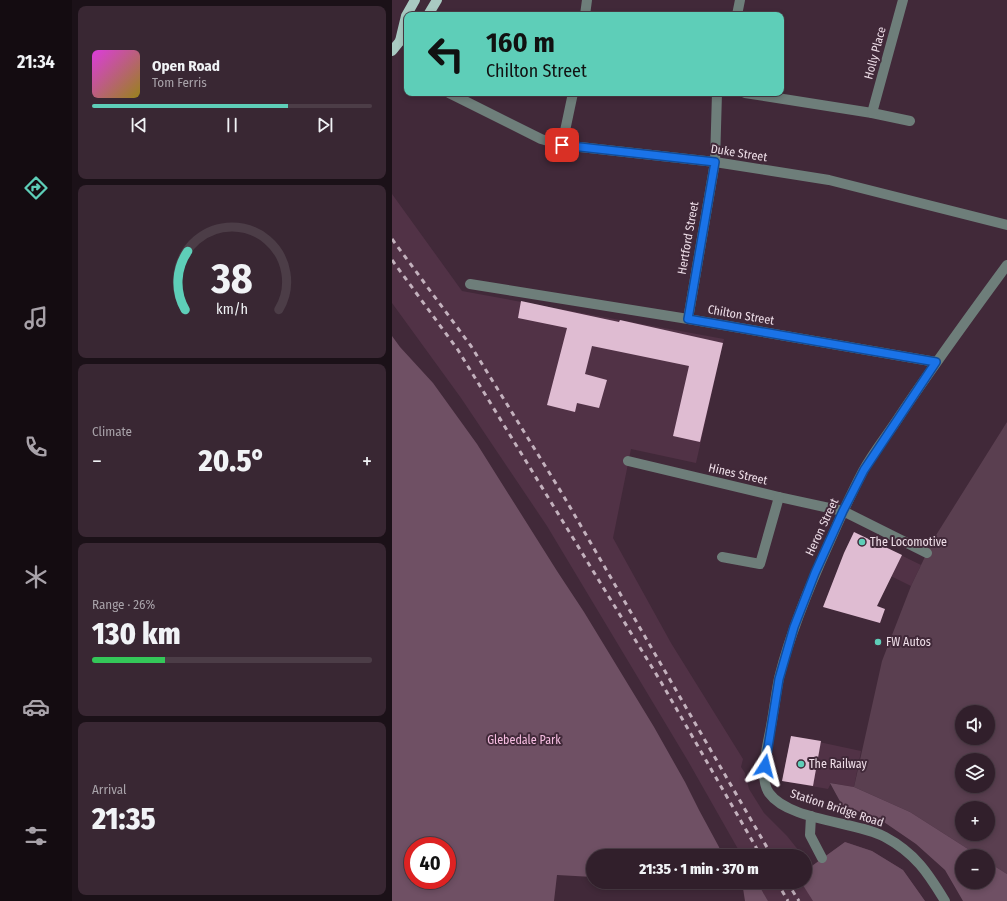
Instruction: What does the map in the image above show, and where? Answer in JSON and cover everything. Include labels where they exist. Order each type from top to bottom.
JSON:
[{"type":"main road","points":[[408,12],[415,0]]},
{"type":"main road","points":[[430,12],[437,0]]},
{"type":"main road","points":[[392,51],[403,38]]},
{"type":"street","points":[[585,12],[587,0]]},
{"type":"street","points":[[738,12],[740,0]]},
{"type":"street","name":"Holly Place","points":[[872,113],[903,0]]},
{"type":"street","name":"Duke Street","points":[[455,96],[541,139],[562,145],[715,162],[829,180],[1007,225]]},
{"type":"street","points":[[562,145],[572,96]]},
{"type":"street","name":"Hertford Street","points":[[688,319],[715,162],[717,96]]},
{"type":"street","points":[[764,96],[872,113],[910,121]]},
{"type":"street","name":"Heron Street","points":[[768,791],[765,782],[765,766],[779,679],[794,627],[815,573],[843,511],[864,470],[936,362],[1007,265]]},
{"type":"street","name":"Chilton Street","points":[[470,284],[688,319],[936,362]]},
{"type":"street","name":"Hines Street","points":[[628,461],[843,511],[927,553]]},
{"type":"street","points":[[722,557],[760,564],[779,497]]},
{"type":"street","name":"Station Bridge Road","points":[[768,791],[780,803],[795,810],[811,816],[884,836],[908,851],[925,869],[945,901]]},
{"type":"street","points":[[811,816],[810,835],[822,858]]},
{"type":"shaded area","points":[[392,194],[462,291],[724,339],[696,463],[631,449],[613,538],[671,643],[743,759],[741,767],[745,773],[749,789],[764,813],[787,836],[797,849],[738,849],[688,761],[547,526],[461,398],[392,303]]},
{"type":"shaded area","points":[[1007,422],[1007,874],[995,866],[995,849],[968,849],[955,841],[995,841],[995,801],[955,801],[955,841],[910,812],[854,787],[882,661],[911,586],[933,540]]},
{"type":"shaded area","name":"The Locomotive","points":[[854,532],[921,565],[911,586],[844,553]]},
{"type":"shaded area","points":[[791,736],[861,751],[854,787],[831,783],[828,789],[782,781]]},
{"type":"shaded area","points":[[845,842],[872,851],[903,870],[925,901],[768,901],[761,889],[812,889],[812,866]]},
{"type":"green space","name":"Glebedale Park","points":[[392,336],[400,347],[433,383],[477,444],[584,612],[654,727],[685,782],[720,849],[586,849],[586,877],[557,875],[554,901],[392,901]]},
{"type":"green space","points":[[830,783],[854,787],[910,812],[968,849],[955,849],[955,887],[945,870],[916,844],[881,820],[842,805]]},
{"type":"green space","points":[[845,842],[872,851],[903,870],[925,901],[813,901],[805,889],[812,889],[812,866]]},
{"type":"green space","points":[[995,866],[1007,874],[1007,901],[963,901],[956,889],[995,889]]},
{"type":"green space","points":[[743,889],[761,889],[768,901],[745,901]]},
{"type":"building","points":[[521,301],[619,322],[620,320],[723,343],[700,442],[673,436],[689,366],[592,346],[585,374],[607,380],[599,408],[577,403],[575,412],[547,405],[567,328],[518,318]]},
{"type":"building","points":[[854,532],[902,555],[877,606],[885,609],[880,623],[823,607],[844,553]]},
{"type":"building","points":[[791,736],[821,741],[813,786],[782,781]]},
{"type":"railway","points":[[392,239],[471,346],[563,495],[768,849]]},
{"type":"railway","points":[[392,260],[458,350],[661,682],[757,849]]},
{"type":"railway","points":[[781,889],[788,901]]},
{"type":"railway","points":[[791,889],[799,901]]},
{"type":"place","name":"The Locomotive","points":[[862,542]]},
{"type":"place","name":"FW Autos","points":[[878,642]]},
{"type":"place","name":"The Railway","points":[[801,764]]},
{"type":"route","points":[[562,145],[715,162],[688,319],[936,362],[864,470],[843,511],[815,573],[794,627],[779,679],[765,766]]}]
